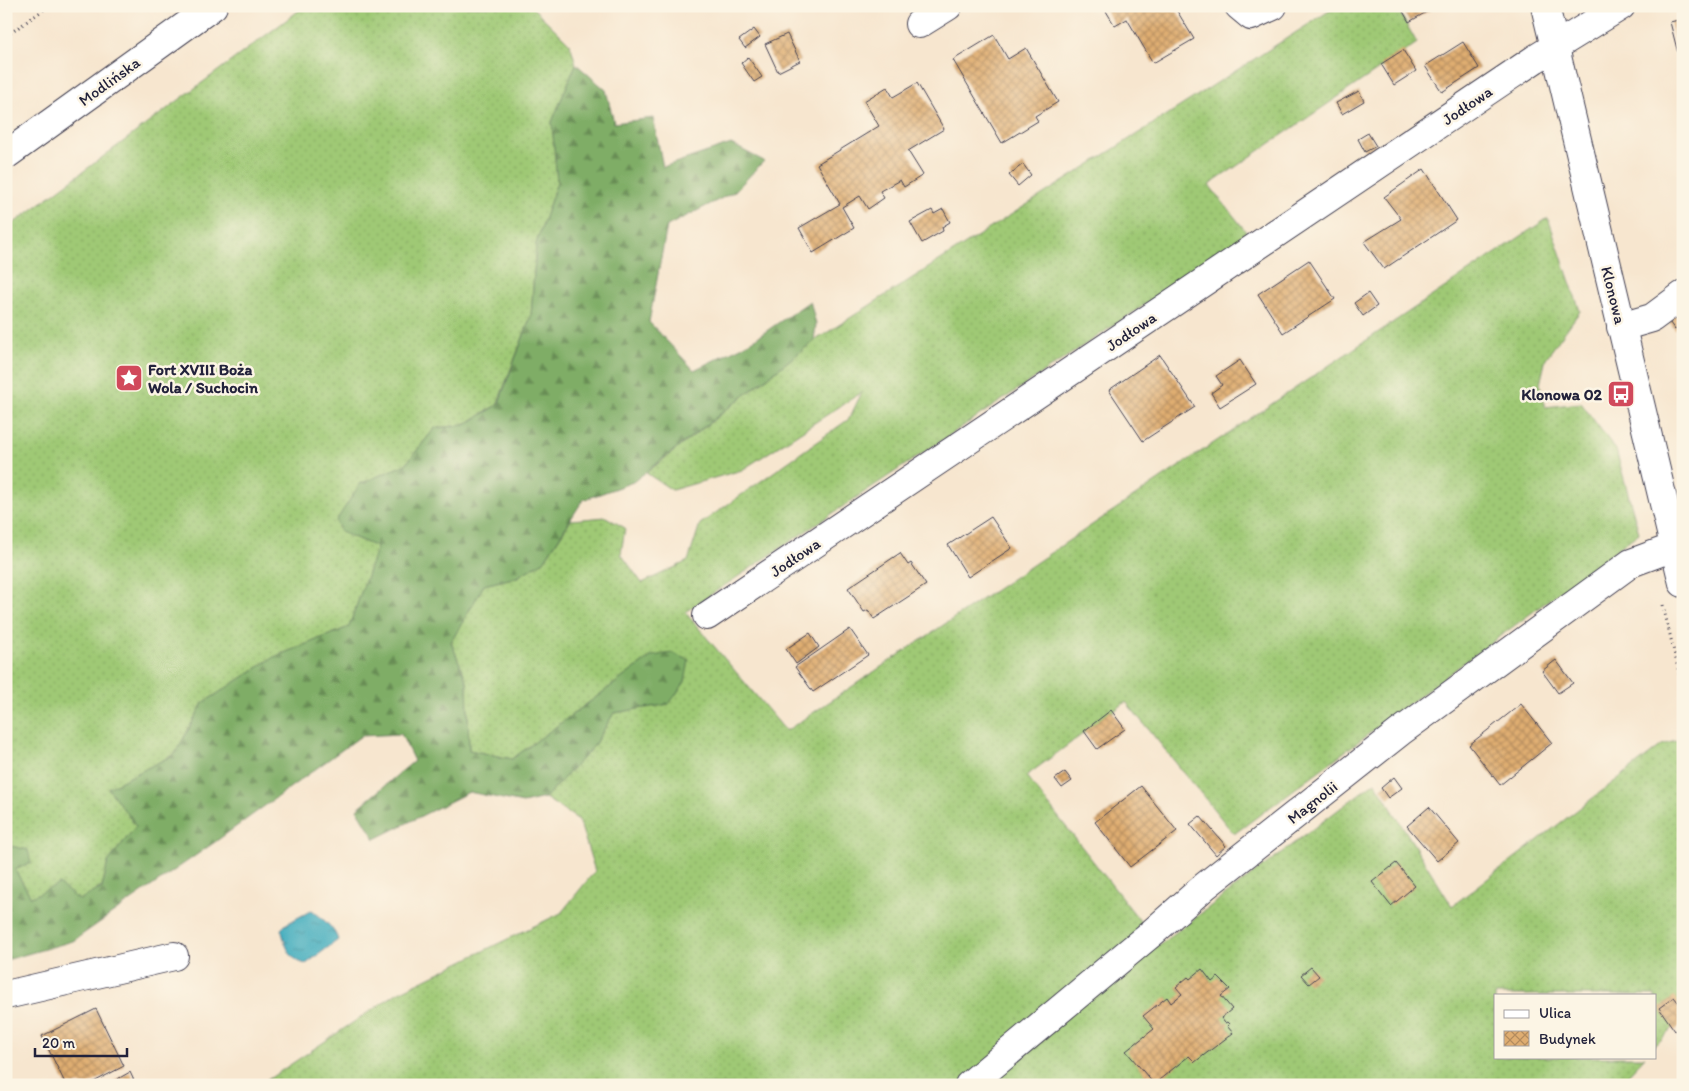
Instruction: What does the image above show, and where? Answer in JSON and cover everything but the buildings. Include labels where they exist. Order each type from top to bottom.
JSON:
[{"type":"street","name":"Modlińska","points":[[6,155],[213,6]]},
{"type":"street","points":[[919,24],[948,6]]},
{"type":"street","points":[[1239,6],[1251,16],[1273,6]]},
{"type":"street","name":"Klonowa","points":[[1545,6],[1621,327],[1676,532],[1683,583]]},
{"type":"street","name":"Jodłowa","points":[[707,616],[1554,46],[1621,6]]},
{"type":"street","points":[[1621,327],[1652,318],[1683,295]]},
{"type":"street","name":"Magnolii","points":[[969,1085],[1154,932],[1205,886],[1400,732],[1630,563],[1676,532]]},
{"type":"street","points":[[6,995],[174,956]]},
{"type":"path","points":[[6,36],[49,6]]},
{"type":"green space","points":[[305,6],[531,6],[570,44],[576,64],[552,122],[557,182],[536,244],[531,316],[497,405],[464,425],[435,428],[406,464],[360,484],[341,532],[377,547],[349,627],[274,657],[203,703],[175,754],[108,788],[136,826],[108,862],[102,887],[79,900],[31,897],[15,870],[28,850],[6,845],[6,229]]},
{"type":"green space","points":[[1337,6],[1396,6],[1417,43],[1209,185],[1249,235],[685,612],[786,731],[1548,218],[1580,311],[1546,358],[1540,384],[1545,407],[1581,403],[1616,450],[1639,533],[1234,834],[1126,702],[1026,776],[1159,945],[1375,782],[1452,906],[1662,745],[1683,739],[1683,1018],[1656,1045],[1656,994],[1494,994],[1494,1058],[1644,1058],[1625,1078],[1627,1085],[260,1085],[397,993],[561,913],[595,871],[579,820],[545,798],[593,747],[614,713],[669,704],[652,656],[512,759],[469,750],[467,682],[451,642],[484,585],[517,577],[544,561],[571,520],[606,517],[625,528],[621,554],[642,583],[688,561],[700,524],[849,419],[862,392],[742,470],[672,490],[646,473],[814,341]]},
{"type":"green space","points":[[576,64],[606,90],[614,123],[653,118],[663,167],[731,144],[764,161],[734,192],[667,226],[649,322],[694,370],[749,343],[810,301],[816,324],[814,341],[633,482],[583,500],[544,561],[517,577],[484,585],[451,642],[467,682],[469,750],[512,759],[652,656],[672,653],[689,660],[685,682],[669,704],[614,713],[593,747],[545,798],[523,803],[469,792],[375,839],[357,809],[414,761],[401,734],[361,736],[215,842],[73,941],[6,960],[6,845],[28,850],[31,863],[15,870],[31,897],[59,884],[79,900],[102,888],[108,862],[136,826],[108,788],[175,754],[203,703],[274,657],[349,627],[377,547],[341,532],[336,521],[360,484],[406,464],[435,428],[465,425],[498,405],[531,316],[536,244],[557,182],[552,122]]},
{"type":"water","points":[[312,910],[331,927],[338,940],[306,964],[291,955],[281,929],[286,924]]},
{"type":"place","name":"Fort XVIII Boża Wola / Suchocin","points":[[129,378]]},
{"type":"place","name":"Klonowa 02","points":[[1621,394]]}]
